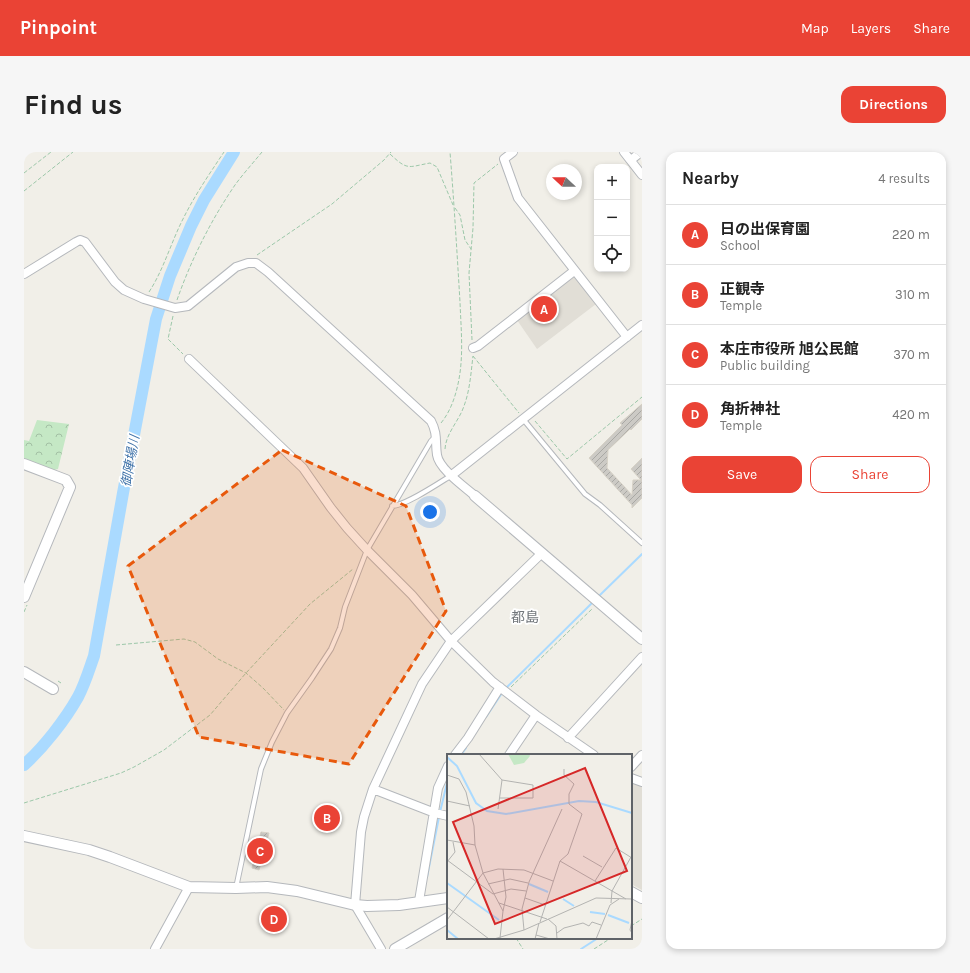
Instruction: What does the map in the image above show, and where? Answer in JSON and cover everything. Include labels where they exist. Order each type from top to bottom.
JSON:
[{"type":"street","points":[[513,152],[504,159],[518,198],[627,337]]},
{"type":"street","points":[[624,152],[642,175]]},
{"type":"street","points":[[631,160],[641,152]]},
{"type":"street","points":[[24,274],[80,240],[85,242],[115,282],[124,290],[144,299],[172,307],[188,306],[236,267],[244,264],[256,263],[268,272],[431,421],[436,436],[438,459],[452,475],[642,639]]},
{"type":"street","points":[[473,352],[478,346],[574,271]]},
{"type":"street","points":[[452,475],[642,325]]},
{"type":"street","points":[[189,358],[303,468],[331,508],[367,550],[412,595],[451,642],[503,689],[536,715],[591,754]]},
{"type":"street","points":[[24,464],[66,480],[70,487],[24,597]]},
{"type":"street","points":[[381,949],[355,905],[361,832],[373,789],[422,684],[451,642],[542,553]]},
{"type":"street","points":[[568,738],[642,657]]},
{"type":"street","points":[[24,672],[53,688]]},
{"type":"street","points":[[456,754],[503,689]]},
{"type":"street","points":[[510,754],[536,715]]},
{"type":"street","points":[[632,766],[642,755]]},
{"type":"street","points":[[419,901],[438,788],[447,768]]},
{"type":"street","points":[[632,778],[642,782]]},
{"type":"street","points":[[373,789],[435,813],[447,816]]},
{"type":"street","points":[[24,836],[96,852],[189,887],[267,887],[297,891],[355,905],[399,905],[447,898]]},
{"type":"street","points":[[155,949],[189,887]]},
{"type":"street","points":[[632,893],[642,898]]},
{"type":"street","points":[[395,949],[447,919]]},
{"type":"lane","points":[[526,417],[585,494],[600,505],[642,543]]},
{"type":"lane","points":[[236,888],[261,769],[287,713],[331,649],[340,628],[345,607],[367,550],[431,441],[436,436]]},
{"type":"lane","points":[[392,506],[397,506],[452,475]]},
{"type":"path","points":[[24,174],[51,152]]},
{"type":"path","points":[[24,191],[73,152]]},
{"type":"path","points":[[144,299],[156,281],[184,217],[208,175],[224,152]]},
{"type":"path","points":[[189,358],[168,339],[172,307],[210,226],[235,186],[262,152]]},
{"type":"path","points":[[244,264],[332,204],[384,160],[391,152]]},
{"type":"path","points":[[434,427],[442,422],[451,406],[455,395],[462,356],[450,152]]},
{"type":"path","points":[[390,154],[401,164],[410,168],[430,163],[436,167],[454,207],[460,215],[465,240],[471,250]]},
{"type":"path","points":[[444,452],[445,440],[460,417],[465,404],[471,373],[473,352],[469,273],[474,228],[474,183],[504,159]]},
{"type":"path","points":[[473,352],[520,414],[526,417],[567,459],[642,397]]},
{"type":"path","points":[[24,803],[121,773],[164,750],[210,716],[246,673],[310,604],[363,560]]},
{"type":"path","points":[[503,689],[599,602]]},
{"type":"path","points":[[116,645],[184,639],[194,642],[218,659],[246,673],[287,713]]},
{"type":"path","points":[[632,925],[642,919]]},
{"type":"path","points":[[517,939],[523,949]]},
{"type":"path","points":[[594,949],[610,939]]},
{"type":"highlighted area","points":[[282,450],[406,506],[446,611],[349,764],[199,737],[128,566]]},
{"type":"shaded area","points":[[575,277],[596,304],[537,349],[517,320]]},
{"type":"shaded area","points":[[632,780],[642,784],[642,890],[632,885]]},
{"type":"green space","points":[[37,420],[69,424],[58,469],[54,470],[24,459],[24,440],[29,441]]},
{"type":"building","points":[[642,404],[642,419],[608,450],[607,468],[632,495],[633,480],[641,480],[631,469],[642,458],[642,498],[632,508],[632,505],[589,458],[622,425],[620,423]]},
{"type":"building","points":[[324,812],[334,815],[331,824],[321,821]]},
{"type":"building","points":[[261,832],[269,833],[259,870],[252,868]]},
{"type":"building","points":[[270,915],[280,918],[278,924],[268,921]]},
{"type":"waterway","name":"御陣場川","points":[[24,765],[46,742],[73,706],[83,687],[94,656],[156,319],[170,276],[191,226],[204,200],[234,152]]},
{"type":"waterway","points":[[600,595],[642,554]]},
{"type":"waterway","points":[[505,689],[592,603]]},
{"type":"waterway","points":[[486,717],[502,693]]},
{"type":"waterway","points":[[462,754],[466,748]]},
{"type":"waterway","points":[[440,812],[447,783]]},
{"type":"waterway","points":[[427,877],[439,817]]},
{"type":"waterway","points":[[581,949],[596,939]]},
{"type":"place","name":"日の出保育園","points":[[544,309]]},
{"type":"place","name":"正観寺","points":[[327,818]]},
{"type":"place","name":"本庄市役所 旭公民館","points":[[260,851]]},
{"type":"place","name":"角折神社","points":[[274,919]]},
{"type":"district","name":"都島","points":[[525,617]]}]
